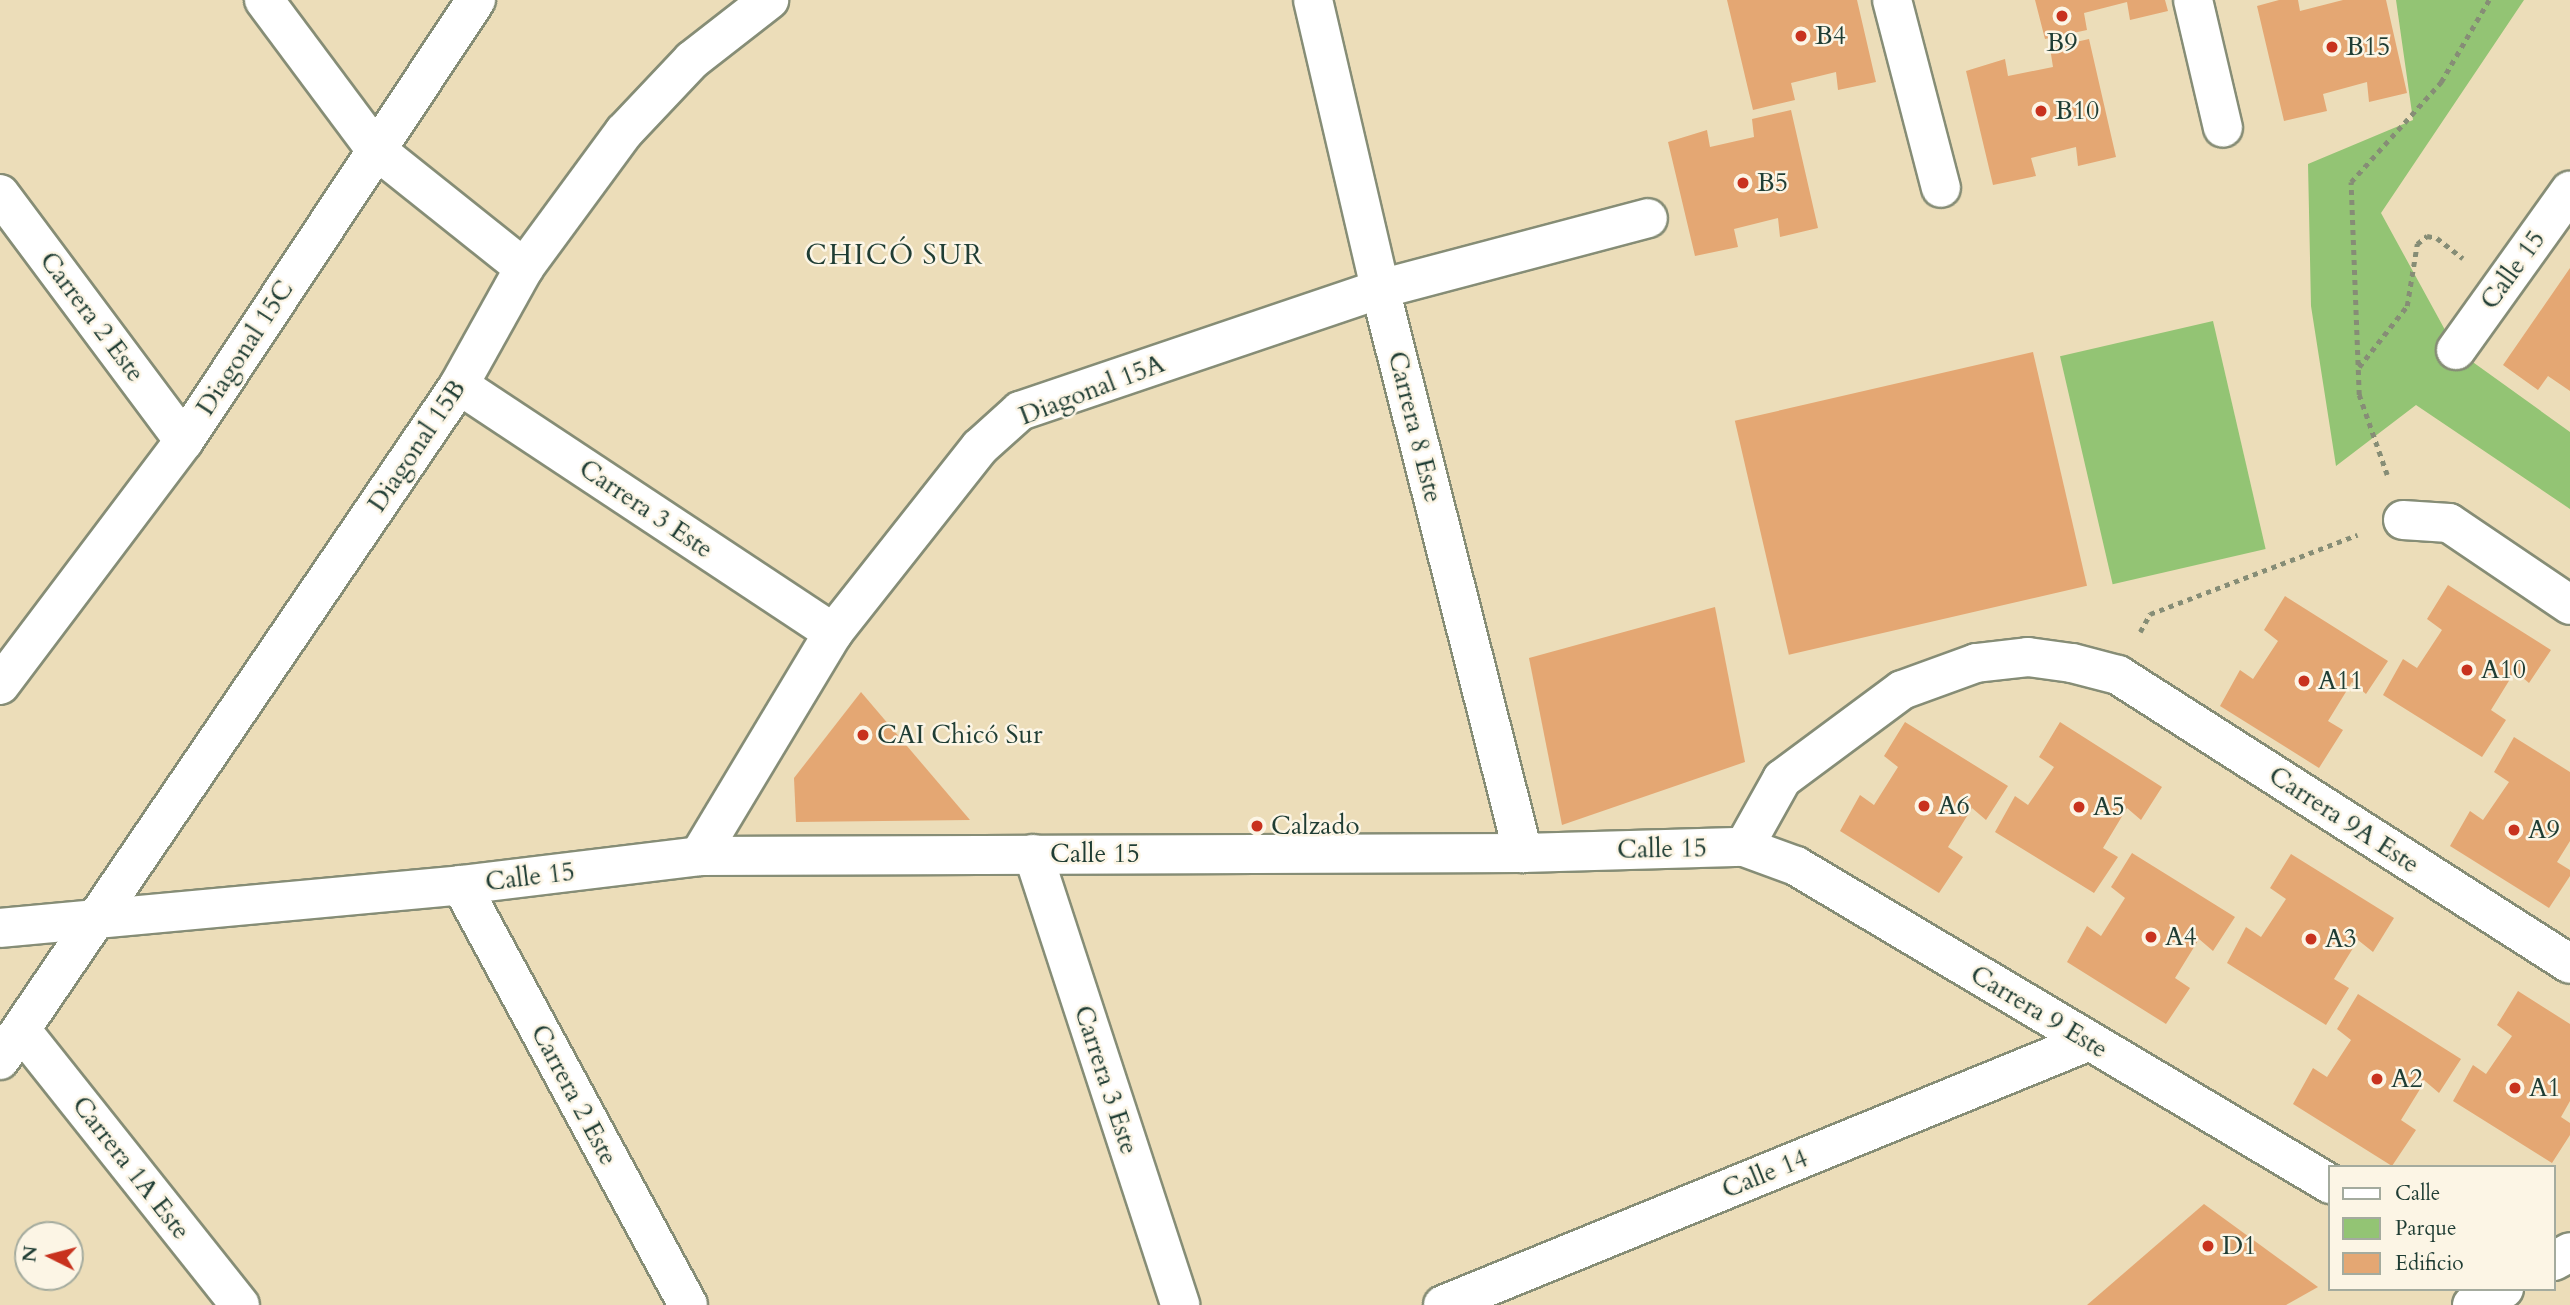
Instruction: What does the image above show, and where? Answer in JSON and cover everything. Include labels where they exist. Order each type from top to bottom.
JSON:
[{"type":"street","points":[[264,0],[375,149],[524,268]]},
{"type":"street","name":"Diagonal 15C","points":[[0,685],[184,441],[476,0]]},
{"type":"street","name":"Diagonal 15B","points":[[11,1045],[459,385],[524,268],[624,132],[692,60],[769,0]]},
{"type":"street","name":"Carrera 8 Este","points":[[1313,0],[1380,289],[1523,853]]},
{"type":"street","points":[[1892,0],[1941,187]]},
{"type":"street","points":[[2193,0],[2223,128]]},
{"type":"street","name":"Calle 15","points":[[2456,350],[2570,191]]},
{"type":"street","name":"Carrera 2 Este","points":[[0,194],[184,441]]},
{"type":"street","name":"Diagonal 15A","points":[[699,856],[833,634],[979,447],[1020,411],[1380,289],[1648,219]]},
{"type":"street","name":"Carrera 3 Este","points":[[459,385],[833,634]]},
{"type":"street","points":[[2403,520],[2449,523],[2570,605]]},
{"type":"street","name":"Calle 15","points":[[0,928],[461,885],[699,856],[1523,853],[1744,847],[1782,779],[1902,690],[1976,663],[2028,657],[2118,675]]},
{"type":"street","name":"Carrera 9A Este","points":[[2118,675],[2570,964]]},
{"type":"street","name":"Carrera 9 Este","points":[[1744,847],[1796,866],[2087,1042],[2328,1183]]},
{"type":"street","name":"Carrera 3 Este","points":[[1033,854],[1180,1305]]},
{"type":"street","name":"Carrera 2 Este","points":[[461,885],[688,1305]]},
{"type":"street","name":"Calle 14","points":[[1443,1305],[2087,1042]]},
{"type":"street","name":"Carrera 1A Este","points":[[11,1045],[240,1305]]},
{"type":"street","points":[[2472,1305],[2502,1291]]},
{"type":"path","points":[[2118,675],[2150,614],[2325,545],[2403,520],[2359,395],[2351,181],[2441,82],[2489,0]]},
{"type":"path","points":[[2359,368],[2407,306],[2413,254],[2427,236],[2437,238],[2500,288]]},
{"type":"green space","points":[[2396,0],[2524,0],[2381,213],[2456,350],[2570,432],[2570,509],[2416,405],[2336,466],[2311,306],[2308,164],[2413,120]]},
{"type":"green space","points":[[2213,321],[2266,549],[2113,584],[2060,356]]},
{"type":"building","name":"B4","points":[[1727,0],[1857,0],[1876,82],[1838,90],[1836,72],[1791,83],[1795,100],[1753,110]]},
{"type":"building","name":"B9","points":[[2035,0],[2165,0],[2168,11],[2130,20],[2127,2],[2084,13],[2087,30],[2045,39]]},
{"type":"building","name":"B15","points":[[2279,0],[2298,0],[2300,11],[2343,0],[2386,0],[2407,93],[2369,102],[2367,82],[2323,94],[2327,111],[2284,121],[2257,6]]},
{"type":"building","name":"B10","points":[[2089,39],[2116,157],[2078,166],[2076,147],[2031,158],[2036,176],[1993,185],[1966,71],[2005,59],[2008,76],[2053,67],[2050,48]]},
{"type":"building","name":"B5","points":[[1791,110],[1818,228],[1780,237],[1778,218],[1734,229],[1738,247],[1695,256],[1668,142],[1707,130],[1710,147],[1754,137],[1752,119]]},
{"type":"building","points":[[2570,268],[2570,391],[2548,376],[2538,390],[2503,365]]},
{"type":"building","points":[[2033,352],[2087,586],[1789,655],[1735,421]]},
{"type":"building","name":"A10","points":[[2448,585],[2551,650],[2529,683],[2515,671],[2491,710],[2506,720],[2482,757],[2383,695],[2403,659],[2417,668],[2442,630],[2427,619]]},
{"type":"building","name":"A11","points":[[2285,596],[2388,661],[2366,694],[2352,682],[2328,721],[2343,730],[2319,768],[2220,706],[2240,670],[2253,679],[2278,641],[2264,630]]},
{"type":"building","points":[[1715,607],[1745,762],[1562,825],[1529,658]]},
{"type":"building","name":"CAI Chicó Sur","points":[[861,692],[970,820],[796,822],[794,778]]},
{"type":"building","name":"A6","points":[[1905,722],[2008,786],[1986,820],[1972,808],[1948,847],[1963,857],[1939,893],[1840,831],[1860,795],[1874,805],[1898,767],[1884,756]]},
{"type":"building","name":"A5","points":[[2060,722],[2162,787],[2141,820],[2127,808],[2103,848],[2118,857],[2094,893],[1995,832],[2015,796],[2028,805],[2054,767],[2039,757]]},
{"type":"building","name":"A9","points":[[2514,737],[2570,772],[2570,841],[2557,862],[2570,870],[2570,876],[2549,908],[2450,846],[2470,811],[2483,820],[2509,782],[2494,772]]},
{"type":"building","name":"A4","points":[[2132,853],[2235,917],[2213,951],[2199,939],[2175,978],[2190,988],[2166,1024],[2067,962],[2087,926],[2101,936],[2125,898],[2111,887]]},
{"type":"building","name":"A3","points":[[2291,854],[2394,918],[2373,952],[2358,940],[2334,979],[2349,988],[2326,1025],[2227,963],[2246,927],[2261,937],[2286,899],[2270,888]]},
{"type":"building","name":"A1","points":[[2518,991],[2570,1024],[2570,1101],[2561,1117],[2570,1123],[2570,1135],[2552,1163],[2453,1101],[2473,1065],[2486,1074],[2512,1036],[2497,1025]]},
{"type":"building","name":"A2","points":[[2358,994],[2461,1059],[2439,1093],[2425,1081],[2401,1120],[2416,1130],[2393,1165],[2293,1104],[2313,1068],[2327,1077],[2351,1040],[2337,1029]]},
{"type":"building","name":"D1","points":[[2204,1204],[2318,1287],[2286,1305],[2087,1305]]},
{"type":"place","name":"B9","points":[[2062,16]]},
{"type":"place","name":"B4","points":[[1801,36]]},
{"type":"place","name":"B15","points":[[2332,47]]},
{"type":"place","name":"B10","points":[[2041,111]]},
{"type":"place","name":"B5","points":[[1743,183]]},
{"type":"place","name":"A10","points":[[2467,670]]},
{"type":"place","name":"A11","points":[[2304,681]]},
{"type":"place","name":"CAI Chicó Sur","points":[[863,735]]},
{"type":"place","name":"A6","points":[[1924,806]]},
{"type":"place","name":"A5","points":[[2079,807]]},
{"type":"place","name":"Calzado","points":[[1257,826]]},
{"type":"place","name":"A9","points":[[2514,830]]},
{"type":"place","name":"A4","points":[[2151,937]]},
{"type":"place","name":"A3","points":[[2311,939]]},
{"type":"place","name":"A2","points":[[2377,1079]]},
{"type":"place","name":"A1","points":[[2515,1088]]},
{"type":"place","name":"D1","points":[[2208,1246]]},
{"type":"district","name":"CHICÓ SUR","points":[[895,255]]}]
